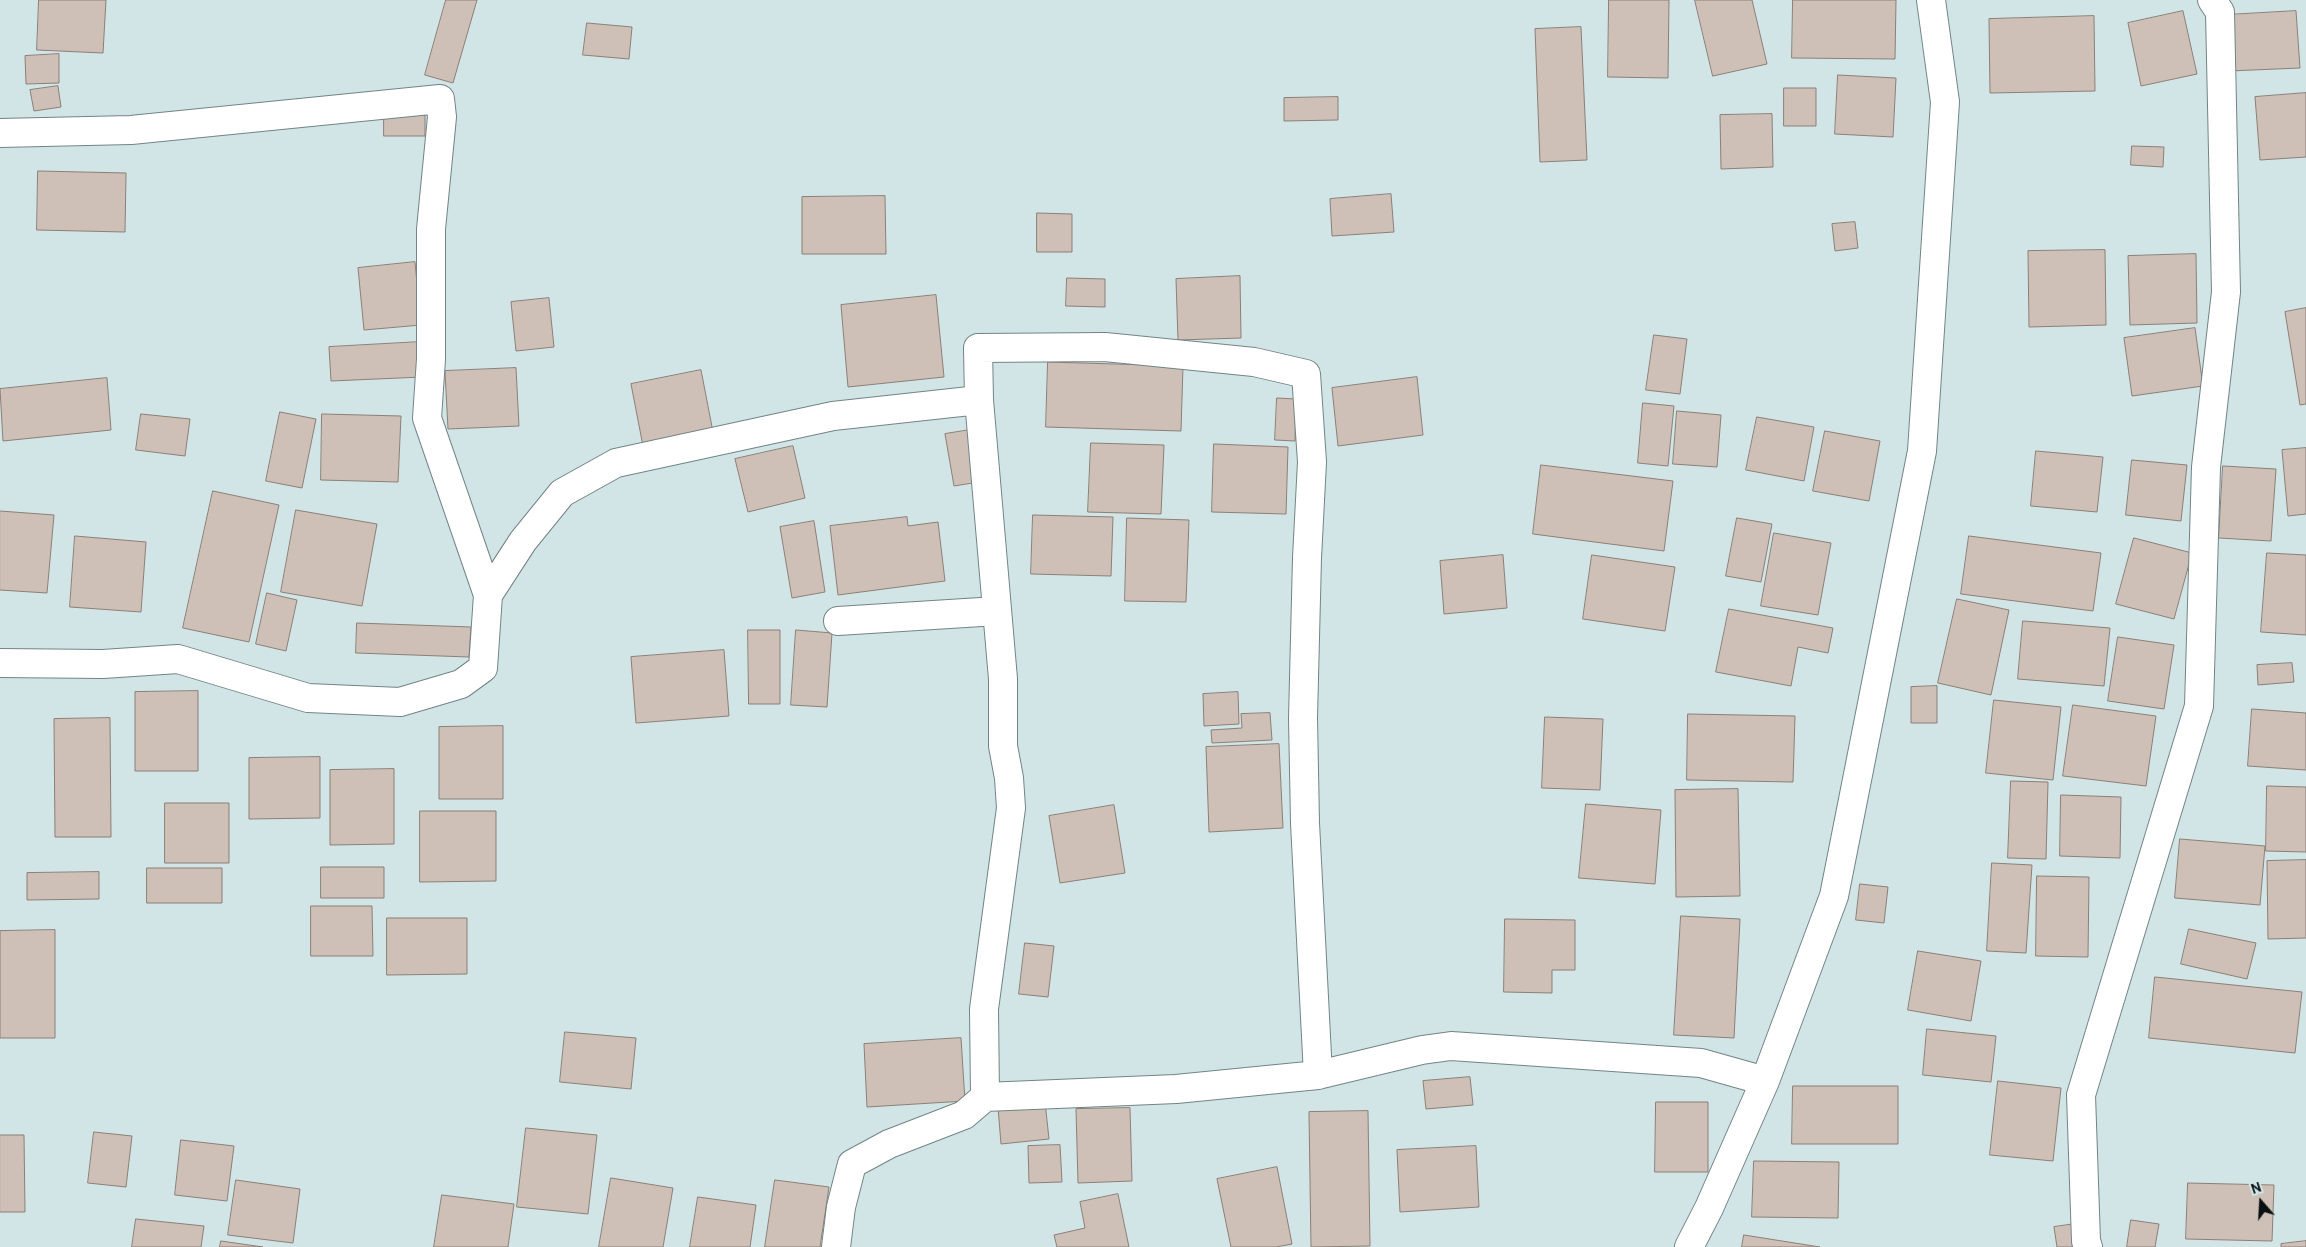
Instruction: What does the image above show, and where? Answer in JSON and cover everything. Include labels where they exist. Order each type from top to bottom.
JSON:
[{"type":"street","points":[[1689,1247],[1709,1208],[1765,1081],[1834,896],[1922,451],[1945,102],[1930,0]]},
{"type":"street","points":[[2088,1247],[2086,1241],[2081,1095],[2199,706],[2206,467],[2226,292],[2220,12],[2212,0]]},
{"type":"street","points":[[0,133],[131,130],[440,99],[442,117],[431,229],[431,359],[427,418],[488,595],[483,668],[461,684],[400,702],[308,698],[178,658],[103,664],[0,663]]},
{"type":"street","points":[[985,1097],[984,1009],[1011,808],[1009,778],[1003,746],[1003,679],[979,400],[978,348],[1105,347],[1254,362],[1306,374],[1312,462],[1307,558],[1304,737],[1306,832],[1318,1075]]},
{"type":"street","points":[[488,595],[523,541],[562,493],[616,464],[832,416],[979,400]]},
{"type":"street","points":[[838,621],[997,611]]},
{"type":"street","points":[[836,1247],[841,1207],[852,1164],[889,1144],[964,1115],[985,1097],[1176,1089],[1318,1075],[1422,1050],[1451,1046],[1701,1064],[1765,1081]]},
{"type":"building","points":[[39,0],[106,0],[103,53],[37,50]]},
{"type":"building","points":[[446,0],[477,0],[453,83],[425,75]]},
{"type":"building","points":[[1609,0],[1669,0],[1668,78],[1608,77]]},
{"type":"building","points":[[1695,0],[1752,0],[1767,64],[1713,76]]},
{"type":"building","points":[[1793,0],[1896,0],[1895,59],[1792,58]]},
{"type":"building","points":[[2183,11],[2197,74],[2141,86],[2128,23]]},
{"type":"building","points":[[2296,11],[2300,68],[2229,71],[2226,15]]},
{"type":"building","points":[[2094,16],[2095,91],[1990,93],[1989,19]]},
{"type":"building","points":[[587,23],[632,27],[629,59],[583,55]]},
{"type":"building","points":[[1581,27],[1587,160],[1540,162],[1535,29]]},
{"type":"building","points":[[59,54],[59,83],[26,84],[25,56]]},
{"type":"building","points":[[1838,75],[1896,78],[1893,137],[1835,134]]},
{"type":"building","points":[[58,86],[61,107],[34,111],[30,90]]},
{"type":"building","points":[[1784,88],[1816,88],[1816,126],[1784,126]]},
{"type":"building","points":[[2306,93],[2306,157],[2260,160],[2255,97]]},
{"type":"building","points":[[1338,97],[1338,120],[1284,121],[1284,98]]},
{"type":"building","points":[[384,112],[425,112],[425,136],[384,136]]},
{"type":"building","points":[[1772,114],[1773,167],[1721,169],[1720,115]]},
{"type":"building","points":[[2132,146],[2164,147],[2163,167],[2131,165]]},
{"type":"building","points":[[38,171],[126,173],[125,232],[37,230]]},
{"type":"building","points":[[1391,194],[1394,232],[1332,236],[1330,199]]},
{"type":"building","points":[[885,196],[886,254],[802,254],[802,197]]},
{"type":"building","points":[[1037,213],[1072,214],[1072,252],[1037,252]]},
{"type":"building","points":[[1855,222],[1858,248],[1835,251],[1832,224]]},
{"type":"building","points":[[2105,250],[2106,325],[2029,327],[2028,251]]},
{"type":"building","points":[[2196,254],[2197,323],[2130,325],[2128,256]]},
{"type":"building","points":[[415,262],[421,325],[364,330],[358,268]]},
{"type":"building","points":[[1240,276],[1241,338],[1178,340],[1176,279]]},
{"type":"building","points":[[1067,278],[1105,279],[1105,307],[1066,306]]},
{"type":"building","points":[[936,295],[944,377],[848,387],[841,305]]},
{"type":"building","points":[[549,298],[554,347],[516,351],[511,302]]},
{"type":"building","points":[[2306,308],[2306,404],[2300,405],[2285,312]]},
{"type":"building","points":[[2195,328],[2203,386],[2132,396],[2124,338]]},
{"type":"building","points":[[1654,335],[1687,339],[1680,394],[1646,390]]},
{"type":"building","points":[[420,342],[422,377],[331,381],[329,347]]},
{"type":"building","points":[[1048,362],[1183,366],[1181,431],[1046,427]]},
{"type":"building","points":[[516,368],[519,426],[448,429],[445,371]]},
{"type":"building","points":[[701,370],[713,432],[643,446],[631,384]]},
{"type":"building","points":[[1417,377],[1423,435],[1338,446],[1332,388]]},
{"type":"building","points":[[107,378],[111,430],[3,441],[0,389]]},
{"type":"building","points":[[1277,398],[1296,399],[1295,441],[1275,440]]},
{"type":"building","points":[[1643,403],[1674,406],[1668,466],[1638,463]]},
{"type":"building","points":[[1677,411],[1721,415],[1717,467],[1673,464]]},
{"type":"building","points":[[280,412],[316,419],[302,488],[266,481]]},
{"type":"building","points":[[141,414],[190,419],[185,456],[136,450]]},
{"type":"building","points":[[322,414],[401,416],[398,482],[321,480]]},
{"type":"building","points":[[1757,417],[1814,427],[1804,481],[1746,470]]},
{"type":"building","points":[[970,430],[979,482],[954,486],[945,434]]},
{"type":"building","points":[[1825,431],[1880,441],[1869,501],[1813,491]]},
{"type":"building","points":[[1091,443],[1164,445],[1161,514],[1088,512]]},
{"type":"building","points":[[1214,444],[1288,447],[1286,514],[1212,512]]},
{"type":"building","points":[[793,446],[805,498],[748,512],[735,459]]},
{"type":"building","points":[[2306,448],[2306,514],[2288,516],[2282,450]]},
{"type":"building","points":[[2036,451],[2103,457],[2097,512],[2031,506]]},
{"type":"building","points":[[2132,460],[2187,465],[2181,521],[2126,515]]},
{"type":"building","points":[[1541,465],[1673,481],[1664,551],[1533,534]]},
{"type":"building","points":[[2223,466],[2276,469],[2271,541],[2219,538]]},
{"type":"building","points":[[213,491],[279,505],[249,642],[183,628]]},
{"type":"building","points":[[296,510],[377,524],[362,606],[281,592]]},
{"type":"building","points":[[0,511],[54,515],[47,593],[0,590]]},
{"type":"building","points":[[1033,515],[1113,517],[1111,576],[1031,574]]},
{"type":"building","points":[[907,517],[908,526],[938,522],[945,581],[838,595],[830,526]]},
{"type":"building","points":[[1127,518],[1189,520],[1186,602],[1125,601]]},
{"type":"building","points":[[1737,518],[1772,524],[1761,582],[1726,576]]},
{"type":"building","points":[[814,521],[825,592],[792,598],[780,527]]},
{"type":"building","points":[[1774,533],[1831,543],[1818,615],[1761,606]]},
{"type":"building","points":[[75,536],[146,542],[141,612],[70,607]]},
{"type":"building","points":[[1969,536],[2101,553],[2093,611],[1961,594]]},
{"type":"building","points":[[2134,538],[2192,553],[2174,619],[2116,604]]},
{"type":"building","points":[[2267,553],[2306,555],[2306,635],[2261,632]]},
{"type":"building","points":[[1503,555],[1507,608],[1444,614],[1440,561]]},
{"type":"building","points":[[1592,555],[1675,567],[1665,631],[1583,619]]},
{"type":"building","points":[[267,593],[297,600],[286,651],[256,644]]},
{"type":"building","points":[[1957,599],[2009,610],[1991,695],[1938,683]]},
{"type":"building","points":[[1729,609],[1833,628],[1828,653],[1798,647],[1791,686],[1716,672]]},
{"type":"building","points":[[2023,621],[2110,628],[2104,686],[2018,679]]},
{"type":"building","points":[[357,623],[471,627],[469,657],[356,653]]},
{"type":"building","points":[[748,630],[780,630],[780,704],[749,704]]},
{"type":"building","points":[[796,630],[832,633],[827,707],[791,705]]},
{"type":"building","points":[[2118,637],[2174,645],[2164,709],[2108,701]]},
{"type":"building","points":[[724,650],[729,716],[636,723],[631,657]]},
{"type":"building","points":[[2292,663],[2294,682],[2258,685],[2257,665]]},
{"type":"building","points":[[1937,686],[1937,723],[1911,723],[1911,687]]},
{"type":"building","points":[[198,691],[198,771],[135,771],[135,692]]},
{"type":"building","points":[[1238,692],[1239,724],[1204,726],[1203,694]]},
{"type":"building","points":[[1994,700],[2061,707],[2053,780],[1986,773]]},
{"type":"building","points":[[2073,705],[2156,716],[2146,786],[2063,776]]},
{"type":"building","points":[[2252,709],[2306,713],[2306,770],[2248,766]]},
{"type":"building","points":[[1270,713],[1272,740],[1212,743],[1211,730],[1242,728],[1241,714]]},
{"type":"building","points":[[1688,714],[1795,716],[1793,782],[1687,780]]},
{"type":"building","points":[[1545,717],[1603,719],[1600,790],[1542,788]]},
{"type":"building","points":[[110,718],[111,837],[55,837],[54,719]]},
{"type":"building","points":[[503,726],[503,799],[439,799],[439,727]]},
{"type":"building","points":[[1279,744],[1283,828],[1209,832],[1206,747]]},
{"type":"building","points":[[320,757],[320,818],[249,819],[249,758]]},
{"type":"building","points":[[394,769],[394,844],[330,845],[330,770]]},
{"type":"building","points":[[2011,781],[2048,782],[2046,859],[2008,858]]},
{"type":"building","points":[[2267,786],[2306,787],[2306,852],[2266,851]]},
{"type":"building","points":[[1738,789],[1740,896],[1676,897],[1675,790]]},
{"type":"building","points":[[2061,795],[2121,797],[2120,858],[2060,856]]},
{"type":"building","points":[[165,803],[229,803],[229,863],[165,863]]},
{"type":"building","points":[[1586,804],[1661,810],[1655,884],[1579,878]]},
{"type":"building","points":[[1114,805],[1125,873],[1060,883],[1049,816]]},
{"type":"building","points":[[420,811],[496,811],[496,881],[420,882]]},
{"type":"building","points":[[2180,839],[2265,846],[2260,905],[2175,898]]},
{"type":"building","points":[[2306,860],[2306,938],[2268,939],[2267,861]]},
{"type":"building","points":[[1992,863],[2032,865],[2026,953],[1987,951]]},
{"type":"building","points":[[321,867],[384,867],[384,898],[321,898]]},
{"type":"building","points":[[147,868],[222,868],[222,903],[147,903]]},
{"type":"building","points":[[99,872],[99,899],[27,900],[27,873]]},
{"type":"building","points":[[2037,876],[2089,877],[2088,957],[2036,956]]},
{"type":"building","points":[[1860,884],[1888,887],[1884,923],[1856,920]]},
{"type":"building","points":[[311,906],[372,906],[373,956],[311,956]]},
{"type":"building","points":[[1681,916],[1740,919],[1734,1038],[1674,1035]]},
{"type":"building","points":[[387,918],[467,918],[467,974],[387,975]]},
{"type":"building","points":[[1505,919],[1575,920],[1575,970],[1552,970],[1552,993],[1504,992]]},
{"type":"building","points":[[2189,929],[2256,943],[2247,979],[2181,964]]},
{"type":"building","points":[[55,930],[55,1038],[0,1038],[0,931]]},
{"type":"building","points":[[1025,943],[1054,946],[1048,997],[1019,994]]},
{"type":"building","points":[[1918,951],[1981,961],[1971,1021],[1908,1010]]},
{"type":"building","points":[[2155,977],[2302,992],[2295,1053],[2149,1038]]},
{"type":"building","points":[[1927,1029],[1996,1036],[1991,1082],[1923,1075]]},
{"type":"building","points":[[565,1032],[636,1038],[631,1089],[560,1082]]},
{"type":"building","points":[[961,1038],[965,1101],[867,1107],[864,1044]]},
{"type":"building","points":[[1470,1077],[1473,1105],[1426,1109],[1423,1081]]},
{"type":"building","points":[[1998,1081],[2061,1088],[2053,1161],[1990,1155]]},
{"type":"building","points":[[1793,1086],[1898,1086],[1898,1144],[1792,1144]]},
{"type":"building","points":[[1045,1102],[1049,1139],[1001,1144],[998,1107]]},
{"type":"building","points":[[1656,1102],[1708,1102],[1708,1172],[1655,1172]]},
{"type":"building","points":[[1130,1108],[1132,1181],[1078,1183],[1076,1109]]},
{"type":"building","points":[[1368,1111],[1370,1246],[1311,1247],[1309,1112]]},
{"type":"building","points":[[526,1128],[597,1135],[588,1214],[517,1207]]},
{"type":"building","points":[[94,1132],[132,1136],[126,1187],[88,1183]]},
{"type":"building","points":[[0,1135],[24,1135],[25,1212],[0,1212]]},
{"type":"building","points":[[181,1140],[234,1146],[227,1201],[175,1195]]},
{"type":"building","points":[[1060,1145],[1062,1182],[1029,1183],[1028,1146]]},
{"type":"building","points":[[1476,1146],[1479,1207],[1400,1212],[1397,1150]]},
{"type":"building","points":[[1754,1161],[1839,1162],[1838,1218],[1752,1217]]},
{"type":"building","points":[[1277,1167],[1292,1244],[1276,1247],[1231,1247],[1217,1179]]},
{"type":"building","points":[[611,1178],[673,1188],[663,1247],[599,1247]]},
{"type":"building","points":[[236,1180],[300,1189],[293,1243],[228,1235]]},
{"type":"building","points":[[775,1180],[829,1187],[820,1247],[765,1247]]},
{"type":"building","points":[[2188,1183],[2274,1185],[2272,1241],[2186,1239]]},
{"type":"building","points":[[1118,1194],[1129,1247],[1057,1247],[1054,1235],[1085,1228],[1080,1202]]},
{"type":"building","points":[[442,1195],[514,1204],[508,1247],[434,1247]]},
{"type":"building","points":[[698,1197],[756,1205],[750,1247],[690,1247]]},
{"type":"building","points":[[136,1219],[204,1226],[201,1247],[132,1247]]},
{"type":"building","points":[[2131,1220],[2159,1224],[2155,1247],[2127,1247]]},
{"type":"building","points":[[2082,1223],[2080,1247],[2057,1247],[2054,1227]]},
{"type":"building","points":[[1744,1235],[1820,1247],[1742,1247]]},
{"type":"building","points":[[221,1241],[263,1247],[220,1247]]},
{"type":"building","points":[[2306,1241],[2306,1247],[2281,1247],[2281,1244]]}]
